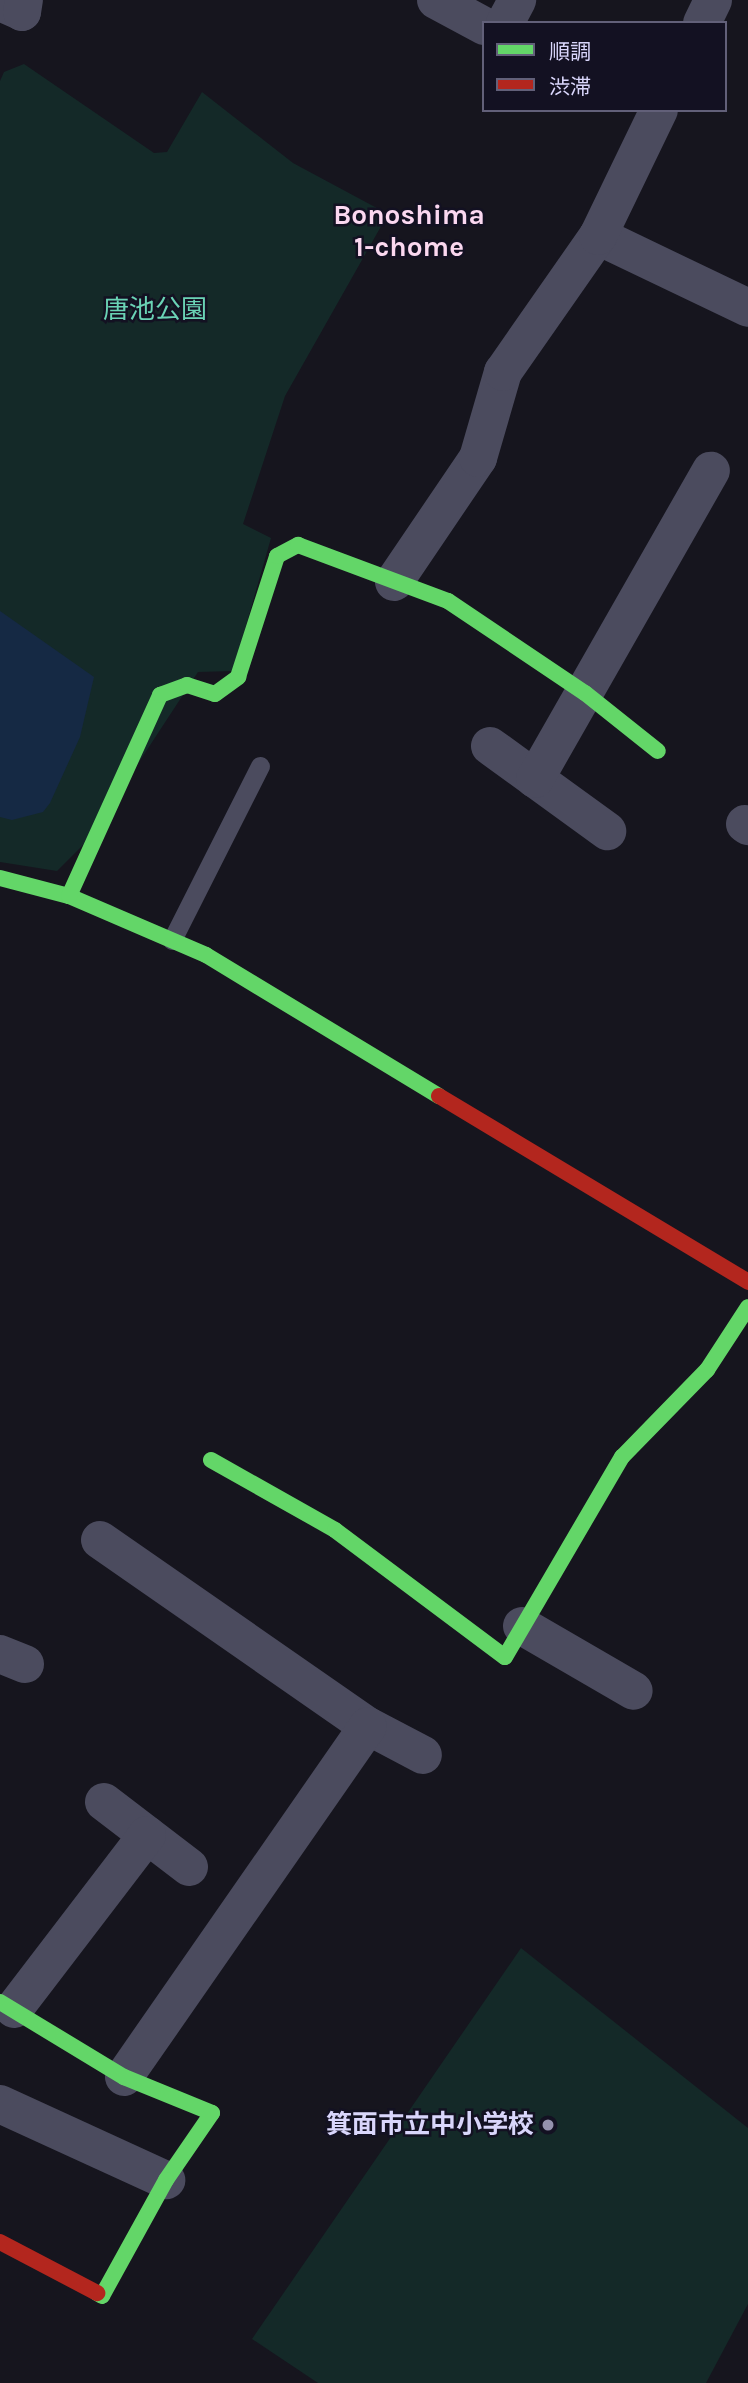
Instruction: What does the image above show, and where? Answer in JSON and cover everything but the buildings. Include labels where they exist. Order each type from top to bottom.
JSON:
[{"type":"street","points":[[0,2],[22,12],[24,0]]},
{"type":"street","points":[[436,0],[482,25]]},
{"type":"street","points":[[506,21],[517,0]]},
{"type":"street","points":[[703,21],[713,0]]},
{"type":"street","points":[[394,582],[478,458],[503,372],[598,236],[658,112]]},
{"type":"street","points":[[598,236],[748,308]]},
{"type":"street","points":[[536,779],[711,471]]},
{"type":"street","points":[[69,896],[160,695],[187,685],[215,694],[238,677],[277,556],[298,545],[448,601],[585,693],[658,751]]},
{"type":"street","points":[[490,746],[607,831]]},
{"type":"street","points":[[0,878],[69,896],[172,940],[317,1018],[748,1282]]},
{"type":"street","points":[[211,1460],[335,1530],[505,1657],[622,1458],[707,1370],[748,1307]]},
{"type":"street","points":[[100,1540],[368,1726],[423,1755]]},
{"type":"street","points":[[522,1626],[634,1691]]},
{"type":"street","points":[[124,2077],[368,1726]]},
{"type":"street","points":[[104,1802],[189,1867]]},
{"type":"street","points":[[0,2242],[102,2296],[166,2180],[212,2113],[124,2077],[7,2006],[147,1835]]},
{"type":"street","points":[[0,2104],[166,2180]]},
{"type":"lane","points":[[172,940],[260,766]]},
{"type":"green space","name":"唐池公園","points":[[24,64],[154,153],[167,152],[202,92],[293,163],[388,214],[285,396],[243,524],[271,538],[233,671],[198,672],[88,840],[57,871],[0,862],[0,81],[4,72]]},
{"type":"green space","name":"箕面市立中小学校","points":[[521,1948],[748,2128],[748,2304],[706,2383],[318,2383],[252,2339]]},
{"type":"water","points":[[0,611],[94,677],[80,737],[50,803],[43,812],[12,820],[0,817]]},
{"type":"traffic: fast","points":[[69,896],[160,695],[187,685],[215,694],[238,677],[277,556],[298,545],[448,601],[585,693],[658,751]]},
{"type":"traffic: fast","points":[[0,878],[69,896],[206,955],[439,1096]]},
{"type":"traffic: fast","points":[[211,1460],[335,1530],[505,1657],[622,1457],[707,1370],[748,1307]]},
{"type":"traffic: fast","points":[[0,2002],[124,2077],[212,2113],[166,2180],[102,2296],[97,2293]]},
{"type":"traffic: jam","points":[[439,1096],[748,1282]]},
{"type":"traffic: jam","points":[[0,2242],[97,2293]]},
{"type":"place","name":"箕面市立中小学校","points":[[548,2125]]},
{"type":"district","name":"Bonoshima 1-chome","points":[[409,231]]}]
